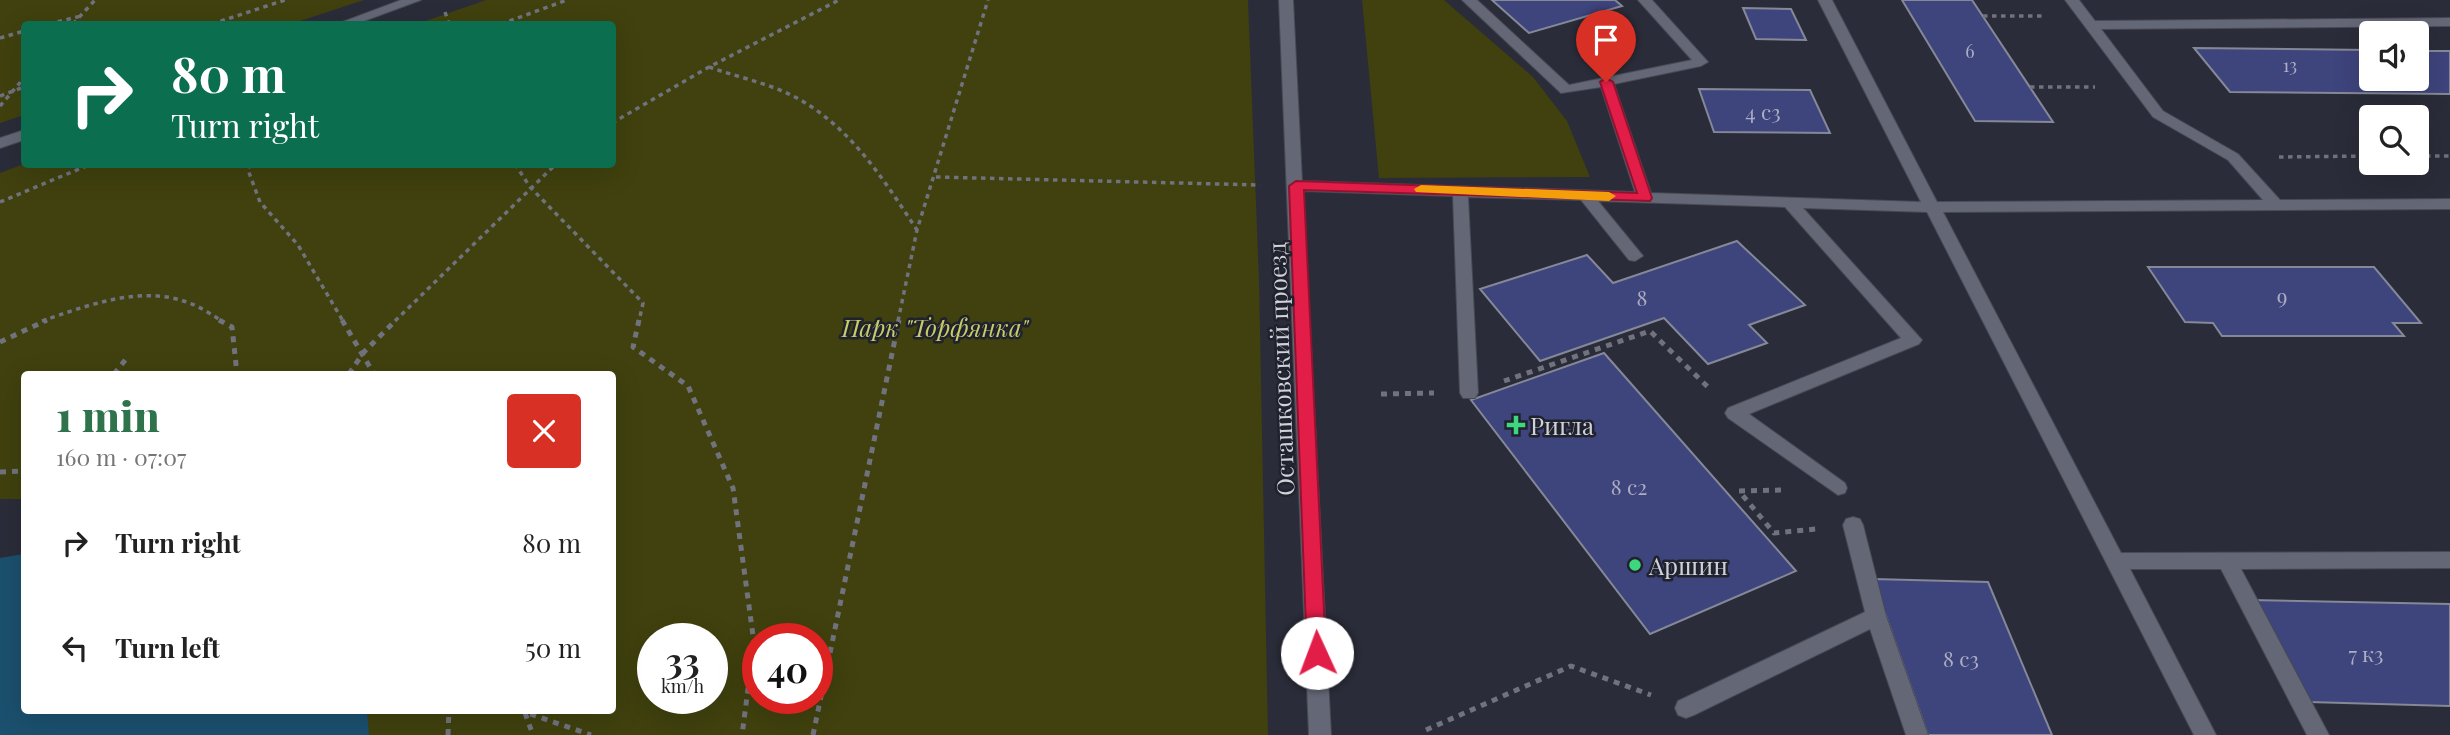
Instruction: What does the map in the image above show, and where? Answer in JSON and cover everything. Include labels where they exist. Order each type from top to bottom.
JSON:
[{"type":"street","points":[[353,21],[414,0]]},
{"type":"street","name":"Осташковский проезд","points":[[1286,0],[1320,735]]},
{"type":"street","points":[[1469,0],[1566,90],[1701,62],[1645,0]]},
{"type":"street","points":[[1825,0],[2205,735]]},
{"type":"street","points":[[2072,0],[2158,114],[2233,157],[2276,205]]},
{"type":"street","points":[[2087,20],[2450,22]]},
{"type":"street","points":[[1606,82],[1645,198]]},
{"type":"street","points":[[0,144],[21,136]]},
{"type":"street","points":[[1296,186],[1931,207],[2450,204]]},
{"type":"street","points":[[1460,191],[1469,393]]},
{"type":"street","points":[[1584,195],[1635,256]]},
{"type":"street","points":[[1734,413],[1913,340],[1790,202]]},
{"type":"street","points":[[1734,413],[1838,488]]},
{"type":"street","points":[[1853,525],[1876,616],[1917,735]]},
{"type":"street","points":[[2226,559],[2318,735]]},
{"type":"street","points":[[2115,561],[2450,560]]},
{"type":"street","points":[[1685,708],[1876,616]]},
{"type":"path","points":[[76,21],[94,0]]},
{"type":"path","points":[[221,21],[285,0]]},
{"type":"path","points":[[509,21],[567,0]]},
{"type":"path","points":[[616,121],[709,67],[839,0]]},
{"type":"path","points":[[813,735],[917,230],[936,177],[988,0]]},
{"type":"path","points":[[61,21],[81,16]]},
{"type":"path","points":[[1983,16],[2087,20]]},
{"type":"path","points":[[0,38],[21,32]]},
{"type":"path","points":[[709,67],[795,97],[840,129],[872,162],[917,230]]},
{"type":"path","points":[[0,106],[21,82]]},
{"type":"path","points":[[2030,87],[2137,88]]},
{"type":"path","points":[[0,96],[21,88]]},
{"type":"path","points":[[2233,157],[2359,156]]},
{"type":"path","points":[[2429,156],[2450,156]]},
{"type":"path","points":[[0,202],[81,168]]},
{"type":"path","points":[[249,168],[260,202],[298,245],[372,371]]},
{"type":"path","points":[[517,168],[530,187],[643,303],[633,347],[688,386],[733,488],[754,643],[742,735]]},
{"type":"path","points":[[351,371],[363,353],[551,168]]},
{"type":"path","points":[[936,177],[1296,186]]},
{"type":"path","points":[[0,342],[40,322],[94,303],[142,295],[188,302],[232,327],[237,371]]},
{"type":"path","points":[[1381,394],[1469,393],[1650,331],[1734,413]]},
{"type":"path","points":[[116,371],[126,359]]},
{"type":"path","points":[[0,472],[21,471]]},
{"type":"path","points":[[1838,488],[1739,491],[1774,533],[1853,525]]},
{"type":"path","points":[[1426,730],[1571,666],[1685,708]]},
{"type":"path","points":[[448,735],[449,714]]},
{"type":"path","points":[[524,714],[533,735]]},
{"type":"path","points":[[532,714],[592,735]]},
{"type":"green space","points":[[0,0],[364,0],[300,21],[21,21],[21,116],[0,123]]},
{"type":"green space","name":"Парк \"Торфянка\"","points":[[486,0],[1248,0],[1259,280],[1268,735],[0,735],[0,173],[21,165],[21,168],[616,168],[616,21],[426,21]]},
{"type":"green space","points":[[1362,0],[1444,0],[1533,77],[1567,121],[1590,177],[1379,178]]},
{"type":"water","points":[[0,499],[21,499],[21,714],[367,714],[369,735],[0,735]]},
{"type":"pier","points":[[0,499],[21,499],[21,554],[0,558]]},
{"type":"building","points":[[1492,0],[1615,0],[1622,6],[1529,33]]},
{"type":"building","points":[[1902,0],[1972,0],[2053,122],[1975,121]]},
{"type":"building","points":[[1743,8],[1791,9],[1806,40],[1756,39]]},
{"type":"building","points":[[2194,48],[2359,50],[2359,91],[2429,91],[2429,51],[2450,51],[2450,94],[2230,92]]},
{"type":"building","points":[[1699,89],[1810,90],[1830,133],[1714,132]]},
{"type":"building","points":[[1737,241],[1805,305],[1749,325],[1767,343],[1708,364],[1664,318],[1540,361],[1480,289],[1587,255],[1613,283]]},
{"type":"building","points":[[2148,267],[2374,267],[2421,323],[2393,323],[2404,336],[2222,336],[2213,323],[2185,322]]},
{"type":"building","points":[[1604,353],[1796,571],[1650,634],[1471,400]]},
{"type":"building","points":[[1873,579],[1988,582],[2052,735],[1928,735]]},
{"type":"building","points":[[2250,600],[2450,604],[2450,706],[2309,702]]},
{"type":"slow traffic","points":[[1421,189],[1609,196]]},
{"type":"place","name":"Ригла","points":[[1516,425]]},
{"type":"place","name":"Аршин","points":[[1635,565]]},
{"type":"route","points":[[1317,653],[1296,186],[1367,186],[1645,198],[1606,82]]}]
